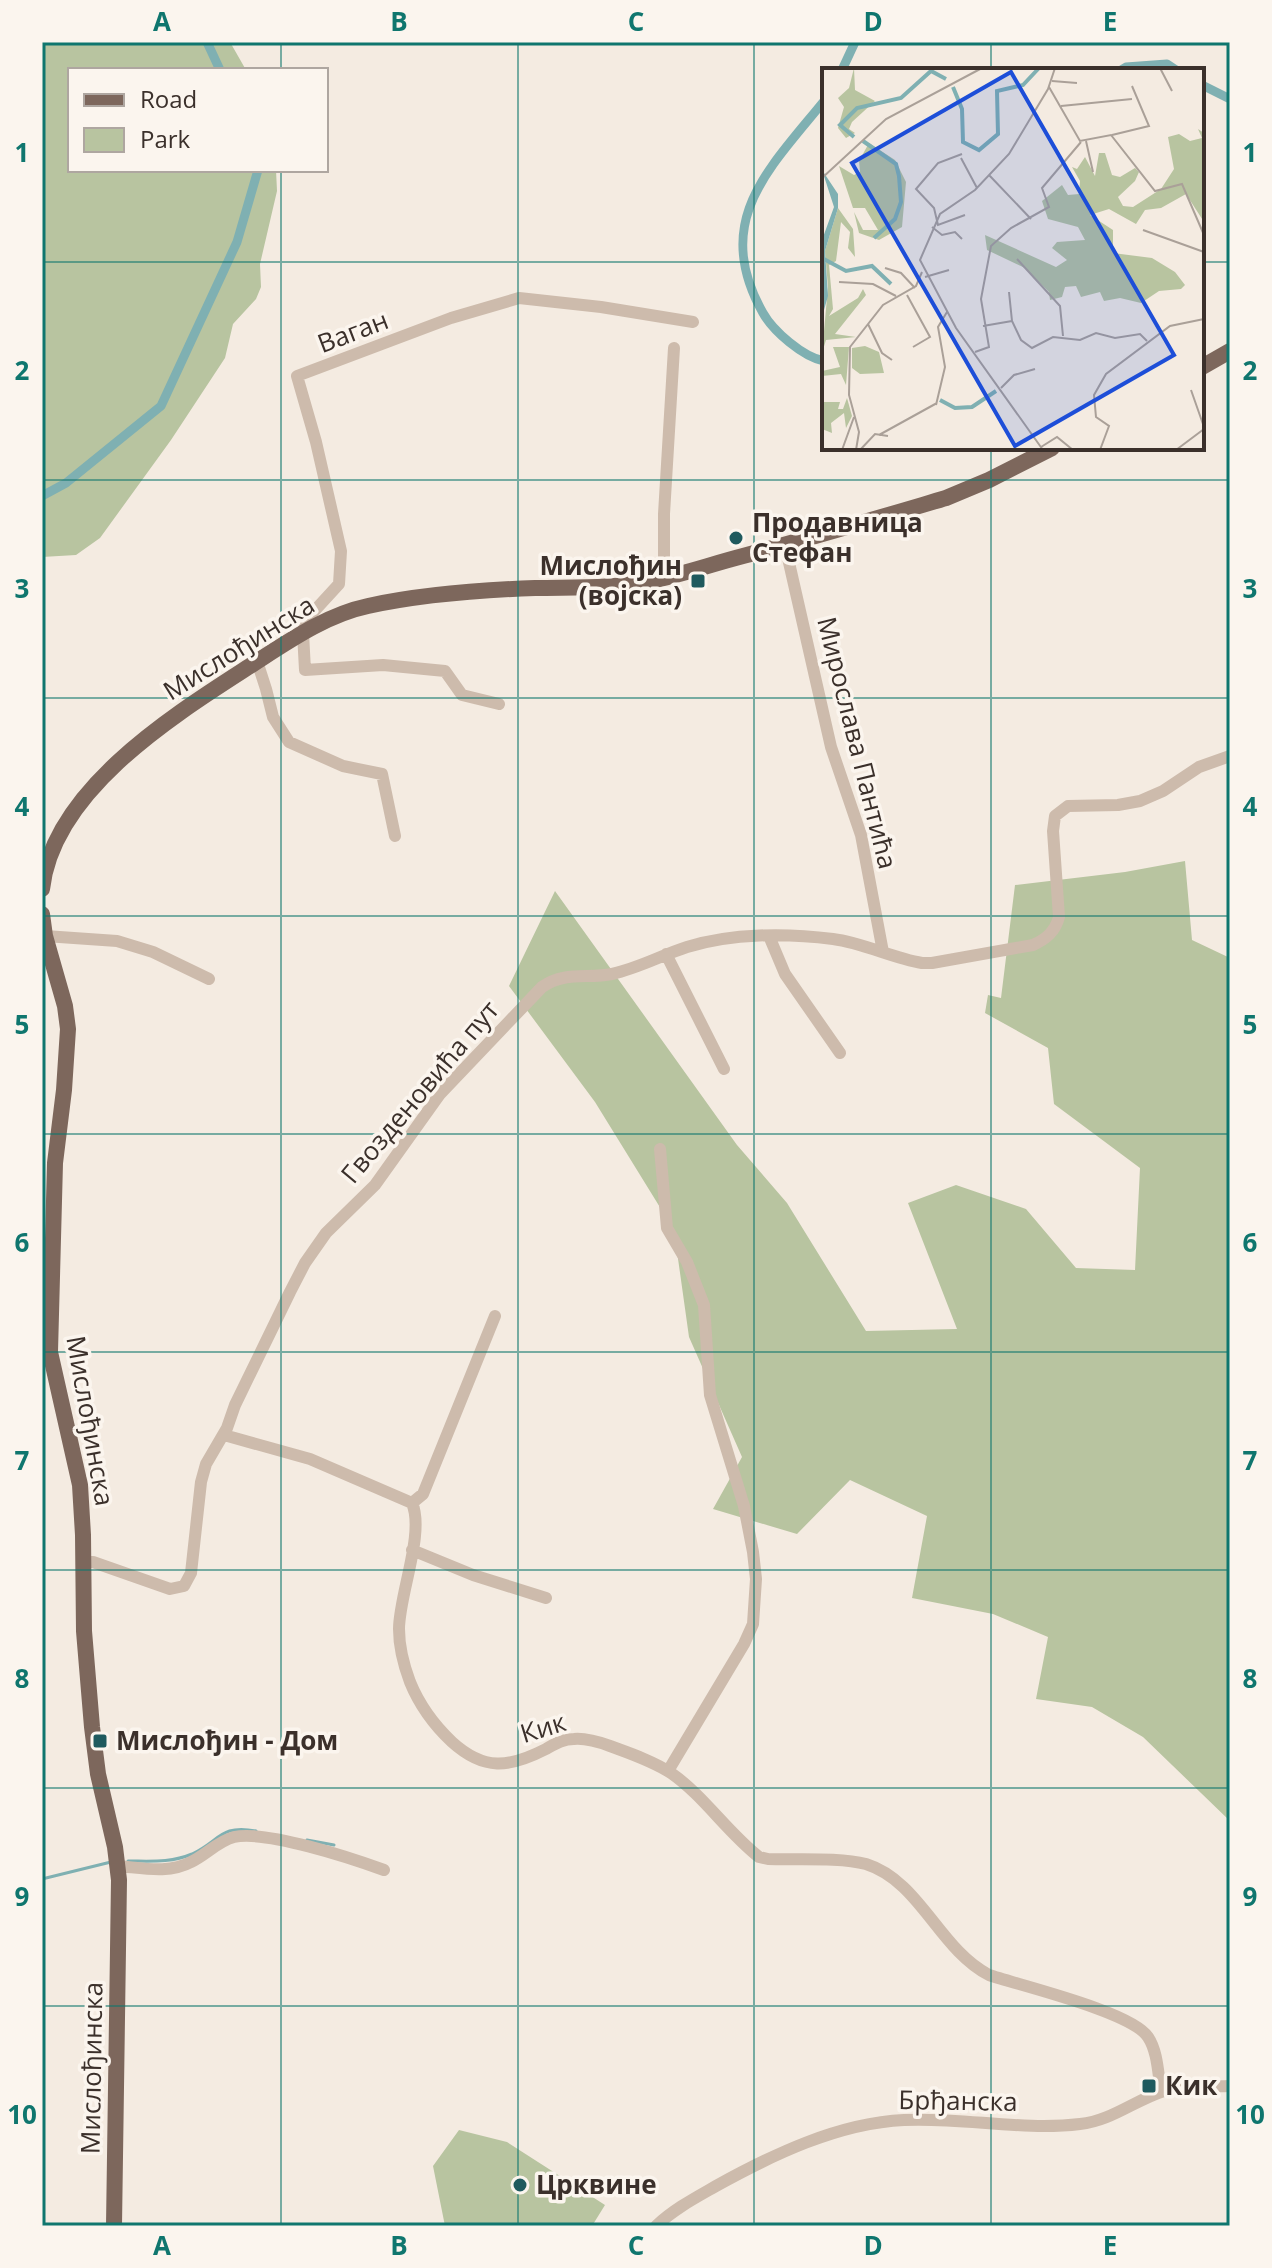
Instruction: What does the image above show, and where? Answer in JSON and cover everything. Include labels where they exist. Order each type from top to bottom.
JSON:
[{"type":"main road","points":[[1204,366],[1230,351]]},
{"type":"main road","name":"Мислођинска","points":[[42,889],[48,862],[62,831],[87,796],[137,743],[257,661],[303,633],[358,608],[433,595],[631,585],[664,578],[962,493],[1048,450]]},
{"type":"main road","name":"Мислођинска","points":[[42,914],[45,936],[64,1000],[68,1029],[48,1225],[50,1352],[80,1485],[84,1631],[92,1730],[118,1866],[120,1927],[114,2226]]},
{"type":"street","name":"Ваган","points":[[303,633],[306,620],[339,584],[341,551],[297,376],[451,318],[519,298],[693,322]]},
{"type":"street","points":[[664,578],[664,514],[674,348]]},
{"type":"street","name":"Мирослава Пантића","points":[[785,545],[831,747],[861,835],[883,952]]},
{"type":"street","points":[[303,633],[305,670],[383,665],[445,671],[462,695],[499,704]]},
{"type":"street","points":[[257,661],[273,717],[289,742],[343,766],[382,774],[395,836]]},
{"type":"street","name":"Гвозденовића пут","points":[[83,1562],[93,1562],[170,1589],[184,1586],[192,1569],[204,1473],[290,1292],[314,1249],[375,1185],[433,1103],[534,993],[549,982],[560,977],[612,974],[693,945],[735,938],[834,939],[911,961],[932,963],[1033,945],[1045,940],[1057,925],[1059,917],[1053,831],[1053,820],[1058,811],[1068,806],[1118,805],[1148,799],[1199,767],[1230,756]]},
{"type":"street","points":[[45,936],[117,941],[153,952],[209,979]]},
{"type":"street","points":[[769,936],[785,974],[840,1053]]},
{"type":"street","points":[[666,954],[724,1069]]},
{"type":"street","points":[[660,1149],[667,1228],[687,1262],[704,1305],[710,1395],[744,1506],[756,1579],[753,1624],[749,1634],[668,1771]]},
{"type":"street","points":[[224,1435],[297,1454],[412,1503],[423,1494],[495,1316]]},
{"type":"street","name":"Кик","points":[[412,1503],[415,1519],[412,1550],[399,1628],[404,1665],[426,1711],[444,1734],[467,1755],[493,1765],[526,1756],[563,1740],[586,1739],[608,1745],[668,1771],[759,1857],[853,1862],[875,1868],[907,1891],[961,1956],[981,1971],[1098,2009],[1139,2027],[1153,2045],[1161,2091]]},
{"type":"street","points":[[412,1550],[473,1575],[546,1598]]},
{"type":"street","points":[[118,1866],[174,1869],[190,1863],[225,1840],[241,1836],[302,1846],[352,1858],[384,1870]]},
{"type":"street","name":"Брђанска","points":[[656,2226],[679,2207],[760,2162],[796,2146],[843,2132],[905,2120],[1084,2124],[1105,2118],[1161,2091],[1178,2087],[1230,2086]]},
{"type":"green space","points":[[42,42],[230,42],[245,68],[68,68],[68,172],[276,172],[277,191],[260,264],[261,287],[256,299],[233,324],[225,358],[171,440],[100,538],[76,555],[42,557]]},
{"type":"green space","points":[[1185,861],[1192,940],[1230,958],[1230,1821],[1143,1737],[1092,1707],[1036,1699],[1048,1637],[993,1614],[912,1598],[927,1516],[850,1480],[797,1534],[713,1509],[742,1457],[689,1337],[674,1230],[595,1102],[509,986],[555,891],[737,1145],[787,1203],[866,1331],[957,1329],[908,1203],[956,1185],[1026,1209],[1076,1268],[1135,1270],[1140,1168],[1054,1104],[1048,1048],[985,1013],[988,995],[1001,998],[1015,885],[1125,872]]},
{"type":"green space","points":[[459,2130],[507,2142],[605,2205],[592,2226],[445,2226],[433,2166]]},
{"type":"waterway","points":[[207,42],[219,68]]},
{"type":"waterway","points":[[843,68],[855,42]]},
{"type":"waterway","points":[[1124,68],[1167,64],[1173,68]]},
{"type":"waterway","points":[[1204,86],[1230,99]]},
{"type":"waterway","points":[[822,103],[784,150],[753,198],[745,223],[743,251],[748,280],[768,320],[798,349],[822,360]]},
{"type":"waterway","points":[[42,496],[66,483],[161,406],[237,242],[257,172]]},
{"type":"waterway","points":[[128,1861],[176,1859],[192,1854],[227,1832],[244,1829],[256,1831]]},
{"type":"waterway","points":[[307,1840],[334,1845]]},
{"type":"waterway","points":[[42,1879],[111,1862]]},
{"type":"place","name":"Продавница Стефан","points":[[736,538]]},
{"type":"place","name":"Мислођин (војска)","points":[[698,581]]},
{"type":"place","name":"Мислођин - Дом","points":[[100,1741]]},
{"type":"place","name":"Кик","points":[[1149,2086]]},
{"type":"place","name":"Црквине","points":[[520,2185]]}]
